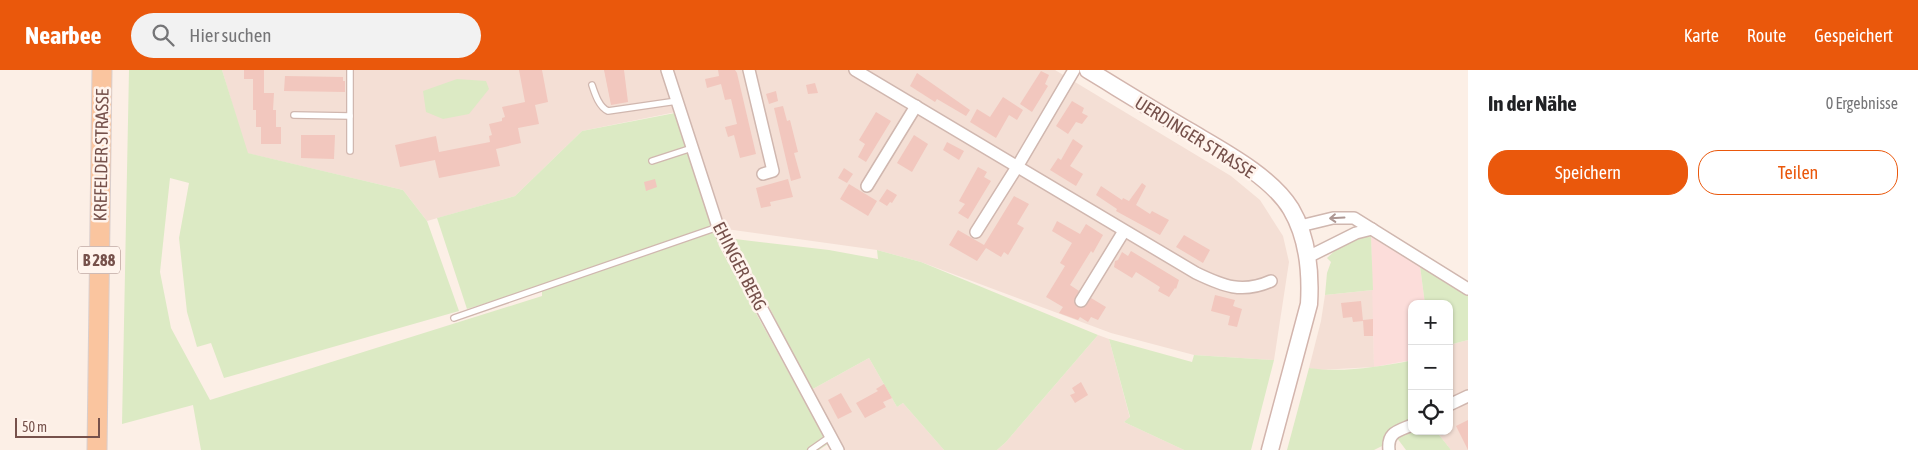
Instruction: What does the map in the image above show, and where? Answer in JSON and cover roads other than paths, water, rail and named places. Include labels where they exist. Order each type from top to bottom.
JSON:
[{"type":"main road","name":"KREFELDER STRASSE","points":[[96,450],[102,70]]},
{"type":"main road","name":"KREFELDER STRASSE","points":[[108,450],[113,70]]},
{"type":"main road","name":"UERDINGER STRASSE","points":[[1088,70],[1240,162],[1276,191],[1290,207],[1300,226],[1308,257],[1311,280],[1309,304],[1270,450]]},
{"type":"street","name":"EHINGER BERG","points":[[667,70],[718,228],[838,450]]},
{"type":"street","points":[[749,70],[773,171],[763,174]]},
{"type":"street","points":[[855,70],[1124,232],[1196,273],[1218,284],[1246,288],[1257,287],[1271,281]]},
{"type":"street","points":[[976,232],[1018,167],[1074,70]]},
{"type":"street","points":[[867,186],[916,106]]},
{"type":"street","points":[[1300,226],[1332,218],[1354,218],[1468,288]]},
{"type":"street","points":[[1308,257],[1356,233],[1372,229]]},
{"type":"street","points":[[1080,301],[1124,232]]},
{"type":"street","points":[[1453,403],[1468,396]]},
{"type":"street","points":[[1389,450],[1389,442],[1392,435],[1408,427]]},
{"type":"lane","points":[[350,70],[350,151]]},
{"type":"lane","points":[[592,85],[604,110],[608,112],[677,101]]},
{"type":"lane","points":[[294,115],[350,116]]},
{"type":"lane","points":[[652,161],[692,148]]},
{"type":"lane","points":[[454,318],[718,228]]},
{"type":"lane","points":[[811,450],[831,436]]}]
